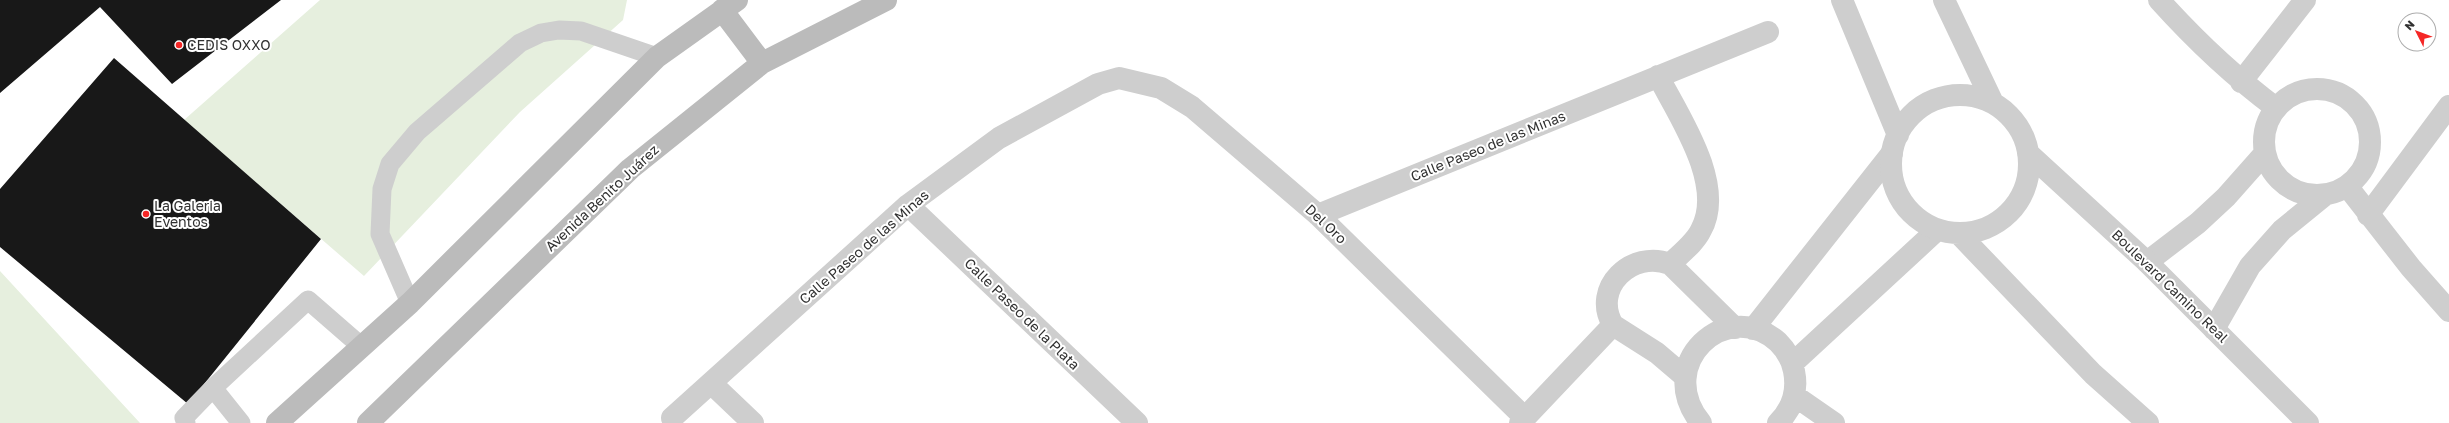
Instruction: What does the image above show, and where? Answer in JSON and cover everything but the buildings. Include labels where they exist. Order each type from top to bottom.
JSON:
[{"type":"main road","name":"Avenida Benito Juárez","points":[[368,423],[630,168],[762,63],[886,0]]},
{"type":"main road","points":[[277,423],[362,348],[410,303],[657,57],[724,3],[762,63]]},
{"type":"street","points":[[1744,328],[1895,144],[1908,119],[1922,106],[1939,99],[1957,95],[1976,97],[1993,103],[2017,124],[2024,138],[2028,153],[2029,173],[2024,192],[2013,210],[1998,222],[1979,231],[1960,234],[1937,230],[1920,221],[1906,208],[1896,191],[1892,172],[1895,144],[1842,0]]},
{"type":"street","points":[[1944,0],[1993,103]]},
{"type":"street","points":[[2159,0],[2190,35],[2241,82],[2276,108]]},
{"type":"street","points":[[2241,82],[2305,0]]},
{"type":"street","name":"Calle Paseo de las Minas","points":[[1318,215],[1768,32]]},
{"type":"street","points":[[1658,76],[1695,146],[1707,185],[1708,207],[1706,221],[1701,232],[1670,264]]},
{"type":"street","name":"Del Oro","points":[[1098,84],[1119,78],[1161,88],[1192,107],[1318,215],[1523,421]]},
{"type":"street","name":"Calle Paseo de las Minas","points":[[672,418],[908,205],[999,138],[1098,84]]},
{"type":"street","points":[[2315,89],[2337,92],[2351,101],[2362,113],[2369,129],[2370,146],[2366,162],[2358,176],[2347,186],[2325,194],[2309,195],[2293,190],[2280,181],[2271,168],[2265,153],[2266,129],[2276,108],[2288,97],[2304,91],[2315,89]]},
{"type":"street","points":[[2368,215],[2449,106]]},
{"type":"street","name":"Boulevard Camino Real","points":[[2028,153],[2147,262],[2308,423]]},
{"type":"street","points":[[2147,262],[2198,223],[2226,197],[2265,153]]},
{"type":"street","points":[[2347,186],[2368,215],[2411,268],[2449,311]]},
{"type":"street","points":[[2214,329],[2250,266],[2282,230],[2325,194]]},
{"type":"street","name":"Calle Paseo de la Plata","points":[[908,205],[1137,423]]},
{"type":"street","points":[[1793,363],[1937,230]]},
{"type":"street","points":[[1960,234],[2092,374],[2148,423]]},
{"type":"street","points":[[1684,376],[1657,353],[1613,325],[1608,316],[1607,300],[1610,286],[1619,273],[1630,265],[1645,260],[1660,260],[1670,264],[1744,328]]},
{"type":"street","points":[[1523,421],[1613,325]]},
{"type":"street","points":[[1701,423],[1692,412],[1686,395],[1684,376],[1690,358],[1702,343],[1717,332],[1744,328],[1770,335],[1783,347],[1793,363],[1796,379],[1795,396],[1788,414],[1778,423]]},
{"type":"street","points":[[711,383],[753,423]]},
{"type":"street","points":[[1795,396],[1834,423]]},
{"type":"lane","points":[[410,303],[380,234],[381,204],[382,189],[390,164],[417,132],[520,43],[541,33],[559,30],[581,32],[657,57]]},
{"type":"lane","points":[[186,423],[184,418],[213,388],[308,300],[362,348]]},
{"type":"lane","points":[[213,388],[241,423]]},
{"type":"green space","points":[[320,0],[627,0],[623,20],[520,112],[364,276],[184,120]]},
{"type":"green space","points":[[0,271],[140,423],[0,423]]},
{"type":"place","name":"CEDIS OXXO","points":[[179,45]]},
{"type":"place","name":"La Galeria Eventos","points":[[146,214]]}]
